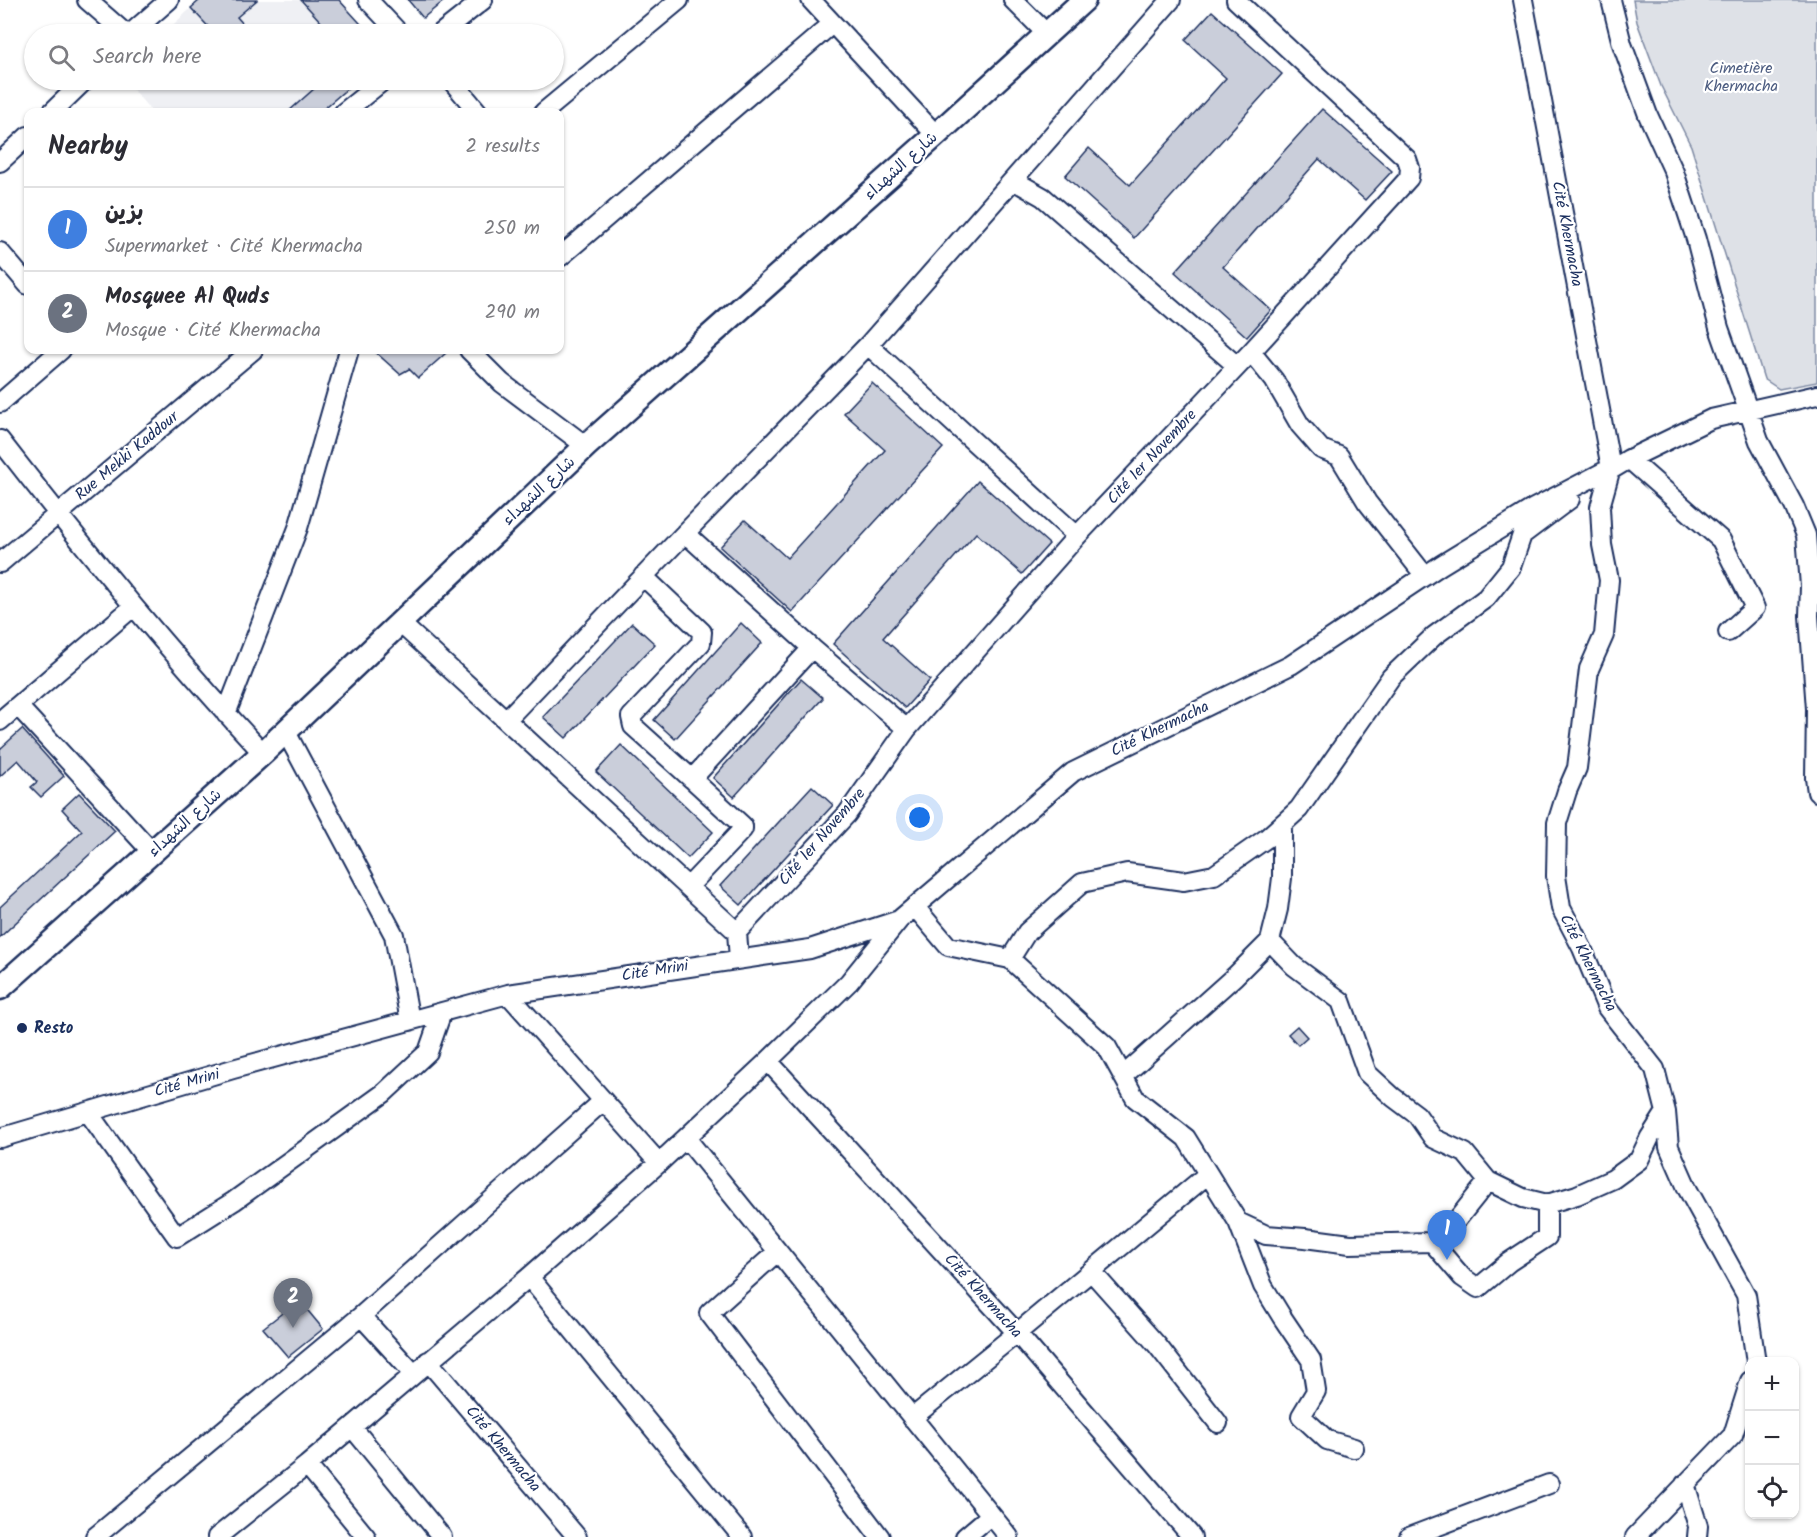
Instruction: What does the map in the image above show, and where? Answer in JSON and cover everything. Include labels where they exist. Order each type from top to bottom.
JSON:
[{"type":"main road","name":"شارع الشهداء","points":[[0,988],[286,732],[586,446],[936,135],[1084,0]]},
{"type":"street","points":[[87,0],[116,24]]},
{"type":"street","points":[[140,24],[169,0]]},
{"type":"street","points":[[368,0],[391,24]]},
{"type":"street","points":[[453,24],[483,0]]},
{"type":"street","points":[[549,108],[679,0]]},
{"type":"street","points":[[811,0],[936,135]]},
{"type":"street","points":[[1013,0],[1047,34]]},
{"type":"street","points":[[506,720],[868,345],[1171,0]]},
{"type":"street","name":"Cité 1er Novembre","points":[[737,932],[847,814],[907,729],[1077,536],[1251,352],[1408,178],[1410,168],[1407,159],[1236,0]]},
{"type":"street","name":"Cité Khermacha","points":[[1523,0],[1611,468],[1600,507],[1602,545],[1609,580],[1604,635],[1589,669],[1577,768],[1557,823],[1556,876],[1561,909],[1582,948],[1607,1008],[1656,1069],[1666,1112],[1669,1147],[1688,1190],[1746,1295],[1755,1357]]},
{"type":"street","points":[[1611,0],[1622,44],[1644,105],[1674,172],[1696,239],[1719,328],[1759,441],[1794,506],[1806,536],[1816,709],[1815,778],[1817,792]]},
{"type":"street","points":[[564,254],[832,24]]},
{"type":"street","points":[[56,108],[75,90]]},
{"type":"street","points":[[349,108],[372,90]]},
{"type":"street","points":[[459,90],[475,108]]},
{"type":"street","points":[[0,162],[24,147]]},
{"type":"street","points":[[1013,180],[1043,197],[1237,366]]},
{"type":"street","points":[[0,252],[24,280]]},
{"type":"street","points":[[868,345],[1077,536]]},
{"type":"street","points":[[1251,352],[1274,380],[1300,425],[1321,449],[1339,456],[1367,502],[1425,576]]},
{"type":"street","points":[[4,392],[56,354]]},
{"type":"street","name":"Rue Mekki Kaddour","points":[[0,563],[248,354]]},
{"type":"street","points":[[226,714],[298,528],[348,354]]},
{"type":"street","points":[[473,354],[502,383],[586,446]]},
{"type":"street","points":[[1010,959],[1027,932],[1082,883],[1127,873],[1184,881],[1214,875],[1267,838],[1299,809],[1391,677],[1434,636],[1486,598],[1499,583],[1511,567],[1522,535],[1611,468],[1711,419],[1817,395]]},
{"type":"street","points":[[0,440],[134,606],[226,714],[263,753]]},
{"type":"street","points":[[1629,459],[1721,540],[1755,608],[1728,632]]},
{"type":"street","name":"Cité Khermacha","points":[[217,1537],[307,1466],[529,1277],[686,1138],[849,982],[899,920],[1073,772],[1292,665],[1425,576],[1534,508],[1611,468]]},
{"type":"street","points":[[685,532],[813,648],[907,729]]},
{"type":"street","points":[[644,576],[702,632],[703,637],[701,643],[631,717],[631,722],[743,826],[743,829],[688,887]]},
{"type":"street","points":[[0,721],[134,606]]},
{"type":"street","points":[[399,622],[737,932],[739,959]]},
{"type":"street","points":[[692,779],[813,648]]},
{"type":"street","points":[[18,706],[152,852]]},
{"type":"street","points":[[286,732],[394,935],[410,1021]]},
{"type":"street","points":[[1123,1076],[1235,976],[1270,941],[1278,909],[1282,878],[1282,825]]},
{"type":"street","points":[[915,907],[948,946],[1010,959],[1107,1047],[1135,1098],[1186,1138],[1238,1222],[1263,1286],[1311,1360],[1316,1391],[1301,1416],[1327,1440],[1354,1448]]},
{"type":"street","name":"Cité Mrini","points":[[0,1138],[508,994],[810,949],[899,920]]},
{"type":"street","points":[[1270,941],[1294,966],[1341,1001],[1367,1073],[1393,1097],[1418,1115],[1433,1138],[1465,1153],[1488,1181],[1523,1198],[1547,1204],[1577,1195],[1613,1179],[1639,1160],[1666,1112]]},
{"type":"street","points":[[508,994],[658,1163]]},
{"type":"street","points":[[88,1112],[177,1237],[234,1201],[384,1093],[428,1052],[442,1012]]},
{"type":"street","name":"Cité Khermacha","points":[[768,1062],[1017,1333],[1192,1537]]},
{"type":"street","points":[[95,1537],[361,1316],[603,1101]]},
{"type":"street","points":[[686,1138],[1009,1537]]},
{"type":"street","points":[[912,1418],[1208,1174]]},
{"type":"street","points":[[1238,1222],[1266,1235],[1350,1244],[1432,1242],[1456,1221],[1488,1181]]},
{"type":"street","points":[[1432,1242],[1462,1277],[1478,1288],[1509,1262],[1546,1237],[1547,1204]]},
{"type":"street","points":[[777,1252],[709,1313],[880,1537]]},
{"type":"street","points":[[1091,1271],[1157,1345],[1218,1423]]},
{"type":"street","points":[[529,1277],[742,1537]]},
{"type":"street","points":[[361,1316],[414,1374]]},
{"type":"street","name":"Cité Khermacha","points":[[428,1361],[577,1537]]},
{"type":"street","points":[[1635,1537],[1733,1435],[1745,1394]]},
{"type":"street","points":[[352,1427],[442,1537]]},
{"type":"street","points":[[307,1466],[366,1537]]},
{"type":"street","points":[[1685,1484],[1698,1526],[1697,1537]]},
{"type":"street","points":[[1409,1537],[1549,1485]]},
{"type":"street","points":[[965,1537],[991,1515]]},
{"type":"shaded area","points":[[200,0],[339,0],[361,24],[174,24]]},
{"type":"shaded area","points":[[133,90],[345,90],[325,108],[149,108]]},
{"type":"green space","name":"Cimetière Khermacha","points":[[1633,0],[1817,0],[1817,382],[1779,389],[1764,379],[1691,146],[1661,86],[1637,22]]},
{"type":"building","points":[[200,0],[257,0],[237,17],[243,24],[206,24],[191,8]]},
{"type":"building","points":[[301,0],[339,0],[361,24],[323,24]]},
{"type":"building","points":[[408,0],[445,0],[423,18]]},
{"type":"building","points":[[1212,11],[1282,74],[1134,238],[1065,176],[1089,148],[1130,185],[1226,78],[1185,40]]},
{"type":"building","points":[[313,90],[345,90],[325,108],[292,108]]},
{"type":"building","points":[[1322,109],[1392,171],[1365,200],[1319,159],[1223,267],[1271,310],[1247,337],[1175,272]]},
{"type":"building","points":[[378,354],[445,354],[418,378],[409,369],[400,374]]},
{"type":"building","points":[[872,383],[943,448],[792,612],[720,547],[745,520],[787,558],[885,450],[844,413]]},
{"type":"building","points":[[978,481],[1049,544],[1022,574],[976,533],[883,638],[930,680],[905,708],[833,644]]},
{"type":"building","points":[[632,623],[655,644],[566,738],[543,717]]},
{"type":"building","points":[[741,623],[762,643],[675,739],[654,720]]},
{"type":"building","points":[[801,679],[823,698],[734,797],[713,778]]},
{"type":"building","points":[[22,729],[64,776],[41,797],[31,787],[37,782],[18,760],[0,776],[0,749]]},
{"type":"building","points":[[621,745],[713,832],[688,858],[596,772]]},
{"type":"building","points":[[812,786],[833,805],[741,905],[720,886]]},
{"type":"building","points":[[79,793],[115,831],[0,937],[0,907],[82,831],[62,809]]},
{"type":"building","points":[[1297,1026],[1307,1037],[1298,1045],[1288,1034]]},
{"type":"building","points":[[299,1300],[323,1329],[288,1357],[263,1328]]},
{"type":"place","name":"Resto","points":[[22,1028]]},
{"type":"place","name":"بزين","points":[[1447,1260]]},
{"type":"place","name":"Mosquee Al Quds","points":[[293,1328]]}]
